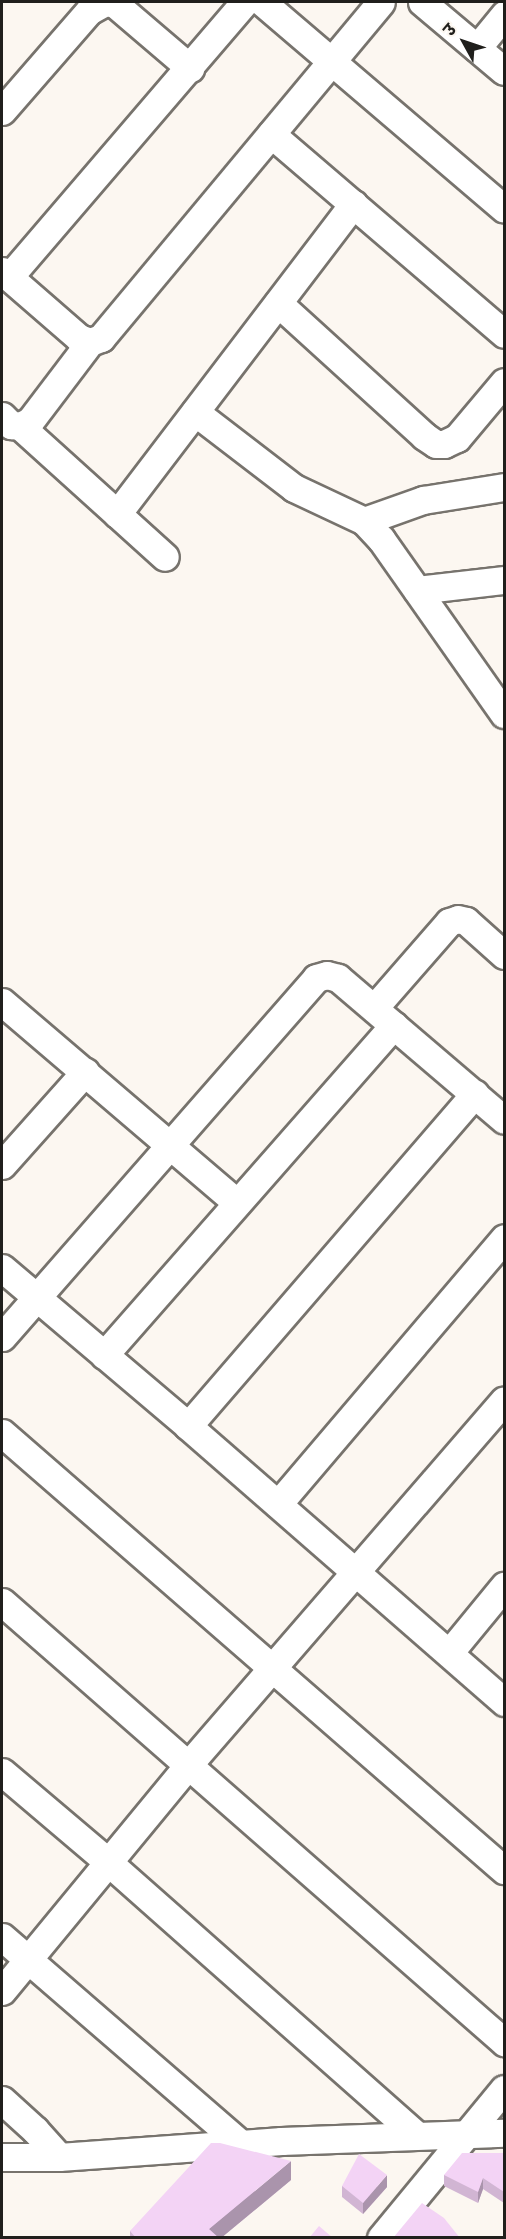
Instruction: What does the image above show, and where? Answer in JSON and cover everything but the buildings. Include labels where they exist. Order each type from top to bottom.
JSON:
[{"type":"street","points":[[2,111],[89,11],[106,2],[115,4],[190,68]]},
{"type":"street","points":[[90,342],[79,338],[5,274],[190,68],[244,2]]},
{"type":"street","points":[[262,2],[504,209]]},
{"type":"street","points":[[11,421],[30,421],[90,342],[101,338],[381,2]]},
{"type":"street","points":[[422,2],[504,71]]},
{"type":"street","points":[[477,48],[504,15]]},
{"type":"street","points":[[271,134],[504,334]]},
{"type":"street","points":[[117,514],[353,204]]},
{"type":"street","points":[[278,303],[424,436],[436,444],[444,444],[457,438],[504,382]]},
{"type":"street","points":[[195,412],[294,488],[364,521],[381,538],[417,590],[492,677],[504,714]]},
{"type":"street","points":[[11,421],[165,556]]},
{"type":"street","points":[[364,521],[423,500],[504,487]]},
{"type":"street","points":[[417,590],[504,580]]},
{"type":"street","points":[[104,1355],[237,1203],[384,1016],[449,922],[458,919],[466,921],[504,955]]},
{"type":"street","points":[[2,1337],[168,1144],[316,978],[327,975],[338,978],[504,1120]]},
{"type":"street","points":[[2,1002],[237,1203]]},
{"type":"street","points":[[2,1166],[85,1072]]},
{"type":"street","points":[[188,1426],[475,1094]]},
{"type":"street","points":[[278,1504],[504,1238]]},
{"type":"street","points":[[2,1268],[188,1426],[504,1702]]},
{"type":"street","points":[[2,1991],[189,1764],[504,1400]]},
{"type":"street","points":[[2,1433],[504,1870]]},
{"type":"street","points":[[449,1653],[504,1586]]},
{"type":"street","points":[[2,1602],[504,2042]]},
{"type":"street","points":[[2,1772],[108,1862],[417,2135]]},
{"type":"street","points":[[2,1937],[242,2144]]},
{"type":"street","points":[[387,2236],[504,2089]]},
{"type":"street","points":[[2,2100],[35,2130],[58,2157]]},
{"type":"street","points":[[2,2157],[58,2157],[242,2144],[504,2133]]}]
